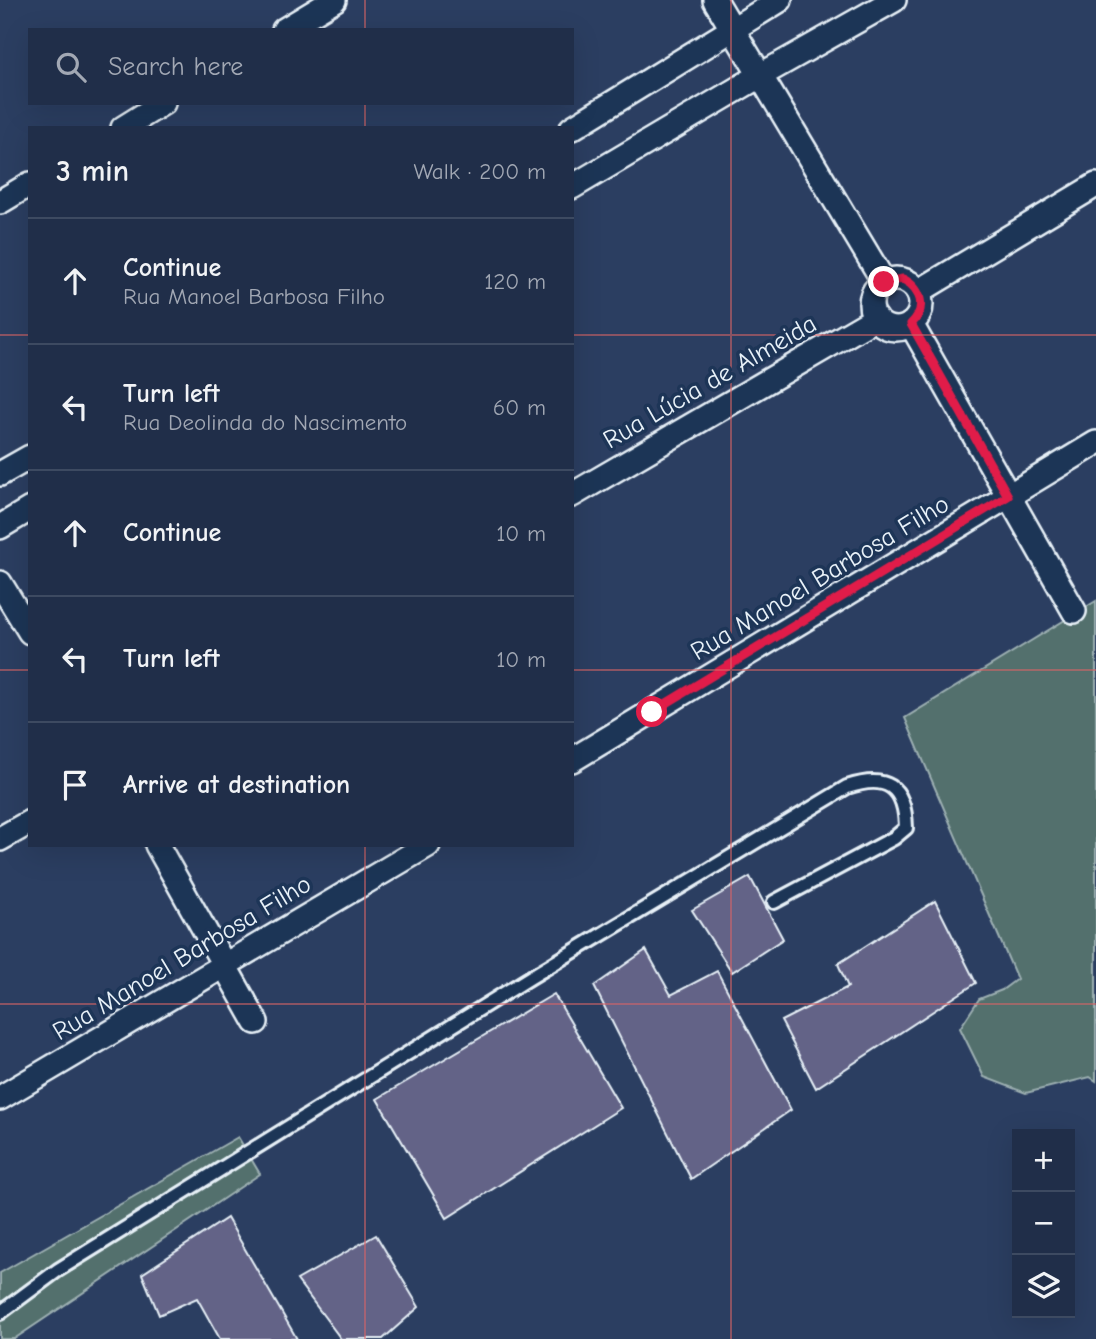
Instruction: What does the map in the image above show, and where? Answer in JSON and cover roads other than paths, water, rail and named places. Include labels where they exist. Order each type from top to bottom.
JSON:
[{"type":"street","points":[[287,28],[334,0]]},
{"type":"street","points":[[715,0],[884,282]]},
{"type":"street","points":[[574,127],[780,0]]},
{"type":"street","points":[[574,186],[894,0]]},
{"type":"street","points":[[125,126],[160,105]]},
{"type":"street","points":[[0,202],[28,185]]},
{"type":"street","points":[[918,292],[1096,185]]},
{"type":"street","points":[[903,279],[918,292],[920,311],[911,324],[895,329],[886,327],[876,318],[872,298],[875,290],[884,282],[903,279]]},
{"type":"street","name":"Rua Lúcia de Almeida","points":[[574,494],[876,318]]},
{"type":"street","points":[[911,324],[1074,611]]},
{"type":"street","name":"Rua Manoel Barbosa Filho","points":[[574,759],[1096,443]]},
{"type":"street","points":[[0,474],[28,458]]},
{"type":"street","points":[[0,527],[28,510]]},
{"type":"street","points":[[0,583],[28,629]]},
{"type":"street","points":[[0,839],[28,823]]},
{"type":"street","points":[[158,847],[256,1022]]},
{"type":"street","name":"Rua Manoel Barbosa Filho","points":[[0,1098],[425,847]]},
{"type":"lane","points":[[0,1313],[81,1255],[531,977],[847,787],[862,782],[879,781],[897,789],[906,807],[906,828],[894,838],[774,902]]}]
